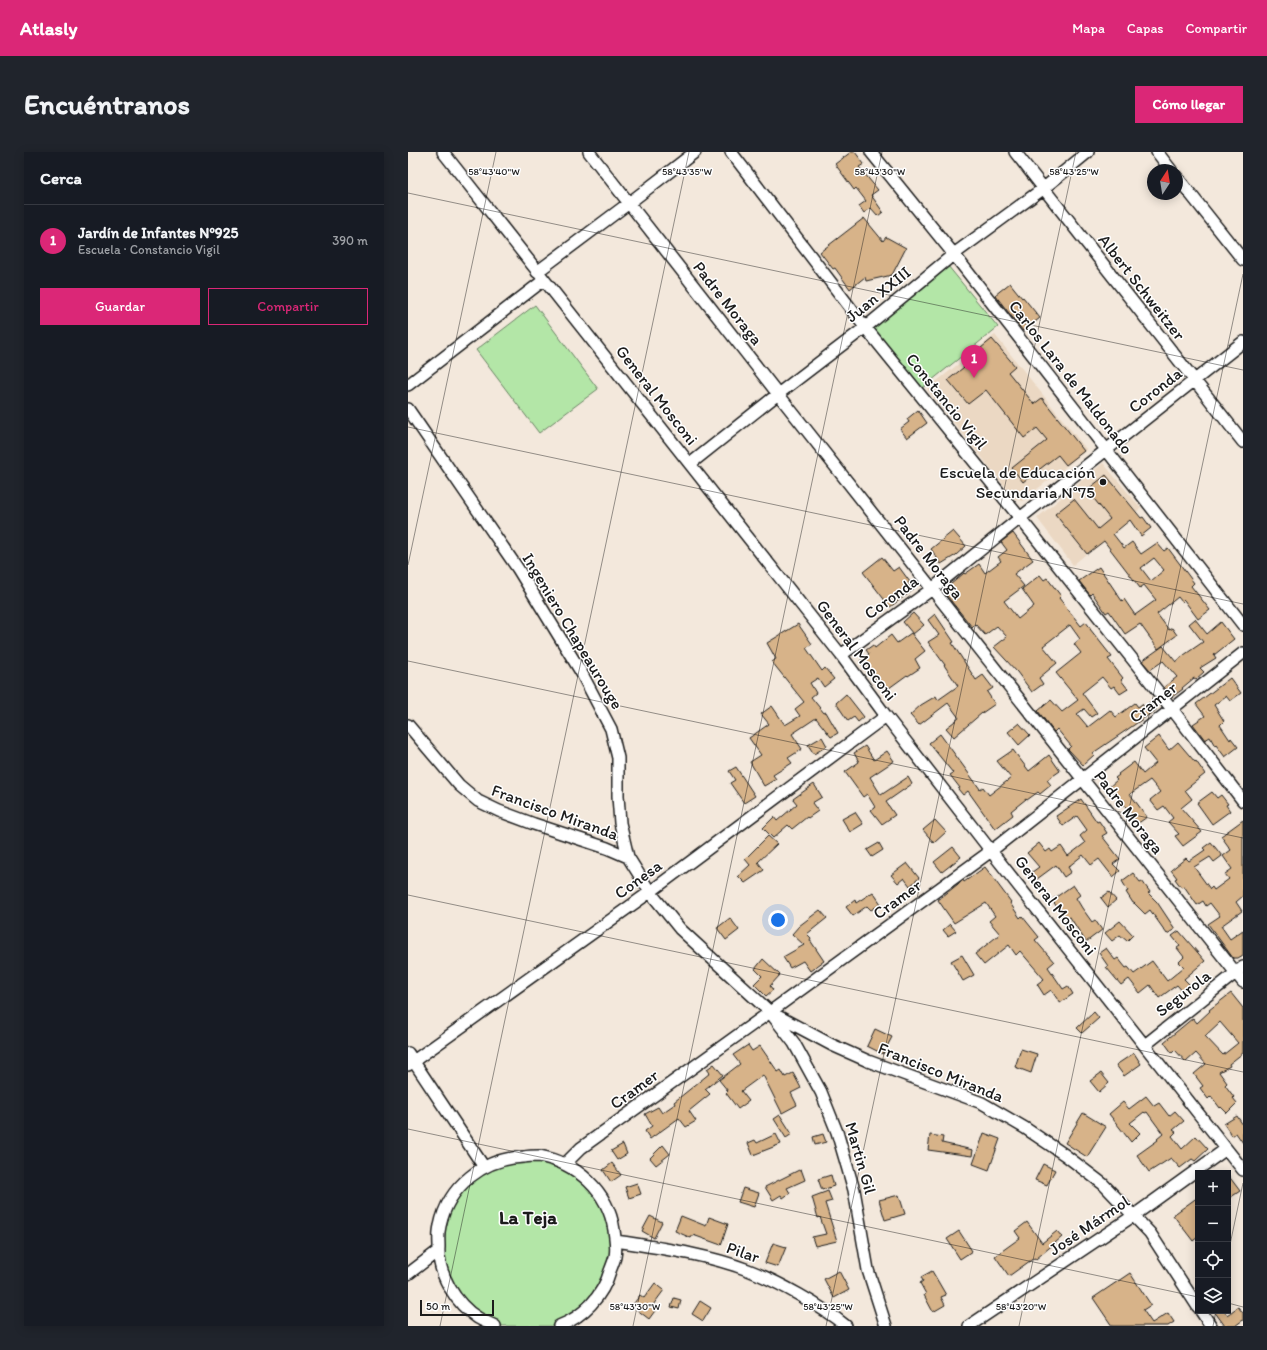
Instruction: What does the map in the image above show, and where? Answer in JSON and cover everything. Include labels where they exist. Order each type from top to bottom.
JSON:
[{"type":"street","name":"General Mosconi","points":[[442,152],[841,655],[886,716],[991,851],[1243,1170]]},
{"type":"street","name":"Padre Moraga","points":[[589,152],[1082,779],[1239,970],[1243,982]]},
{"type":"street","points":[[408,385],[629,203],[695,152]]},
{"type":"street","name":"Constancio Vigil","points":[[731,152],[865,327],[1020,518],[1243,801]]},
{"type":"street","name":"Carlos Lara de Maldonado","points":[[871,152],[954,254],[1243,624]]},
{"type":"street","name":"Albert Schweitzer","points":[[1015,152],[1243,442]]},
{"type":"street","name":"Juan XXIII","points":[[690,464],[865,327],[954,254],[1044,188],[1088,152]]},
{"type":"street","points":[[1157,152],[1166,164]]},
{"type":"street","points":[[1183,185],[1243,260]]},
{"type":"street","name":"Coronda","points":[[841,655],[932,589],[1243,342]]},
{"type":"street","name":"Ingeniero Chapeaurouge","points":[[408,409],[518,568],[581,672],[611,729],[618,758],[618,796],[620,816],[628,857],[650,892]]},
{"type":"street","name":"Cramer","points":[[565,1164],[581,1148],[991,851],[1243,653]]},
{"type":"street","name":"Conesa","points":[[410,1060],[650,892],[886,716]]},
{"type":"street","name":"Francisco Miranda","points":[[408,725],[459,785],[478,801],[499,812],[607,848],[628,857]]},
{"type":"street","name":"Francisco Miranda","points":[[650,892],[680,929],[770,1012],[832,1045],[868,1061],[944,1088],[989,1107],[1065,1154],[1103,1184],[1150,1233],[1195,1302]]},
{"type":"street","name":"Segurola","points":[[1145,1045],[1239,970]]},
{"type":"street","name":"Martin Gil","points":[[770,1012],[794,1043],[820,1092],[837,1132],[854,1190],[868,1270],[886,1326]]},
{"type":"street","points":[[410,1060],[484,1167]]},
{"type":"street","name":"José Mármol","points":[[969,1326],[1134,1216],[1226,1149]]},
{"type":"street","points":[[495,1326],[478,1318],[461,1304],[448,1285],[440,1264],[438,1251],[440,1226],[448,1202],[463,1182],[484,1167],[510,1157],[538,1156],[565,1164],[592,1184],[605,1201],[612,1220],[616,1241],[615,1257],[606,1283],[590,1306],[566,1325]]},
{"type":"street","name":"Pilar","points":[[616,1241],[707,1258],[748,1270],[834,1316],[846,1326]]},
{"type":"street","points":[[408,1274],[438,1251]]},
{"type":"street","points":[[1203,1314],[1210,1326]]},
{"type":"shaded area","points":[[995,335],[1087,450],[1022,501],[1015,499],[927,389]]},
{"type":"shaded area","points":[[1103,463],[1141,508],[1073,565],[1037,518]]},
{"type":"green space","points":[[948,266],[998,327],[921,389],[872,329]]},
{"type":"green space","points":[[535,305],[598,389],[539,433],[476,350]]},
{"type":"green space","points":[[510,1157],[565,1164],[605,1201],[616,1249],[590,1306],[559,1326],[495,1326],[461,1304],[438,1251],[448,1202],[463,1182]]},
{"type":"building","points":[[851,152],[855,152],[864,164],[859,167],[878,190],[871,195],[883,212],[878,216],[871,208],[864,213],[859,206],[866,201],[856,188],[854,190],[835,164]]},
{"type":"building","points":[[864,218],[883,241],[886,237],[906,248],[892,275],[866,281],[865,277],[850,289],[835,268],[833,269],[820,252]]},
{"type":"building","points":[[1010,283],[1040,318],[1023,331],[995,295]]},
{"type":"building","points":[[992,339],[1015,366],[1008,372],[1034,404],[1042,398],[1084,451],[1066,465],[1058,455],[1023,482],[1012,468],[1047,440],[1037,428],[1024,438],[986,390],[968,404],[948,380],[984,351],[981,348]]},
{"type":"building","points":[[918,410],[927,423],[907,438],[900,429],[909,422],[907,419]]},
{"type":"building","points":[[1106,475],[1151,528],[1141,536],[1130,520],[1113,534],[1124,548],[1132,542],[1141,554],[1157,543],[1164,551],[1168,548],[1194,583],[1191,586],[1210,610],[1198,619],[1184,600],[1182,602],[1178,597],[1157,614],[1169,630],[1172,628],[1177,635],[1158,649],[1140,624],[1125,634],[1109,611],[1106,613],[1092,593],[1090,595],[1079,581],[1099,567],[1122,601],[1124,599],[1135,615],[1156,600],[1144,585],[1140,588],[1104,541],[1087,554],[1055,514],[1074,499],[1098,529],[1110,519],[1087,490]],"holes":[[[1154,558],[1164,570],[1151,581],[1141,568]]]},
{"type":"building","points":[[953,531],[966,546],[956,555],[941,564],[931,549]]},
{"type":"building","points":[[1013,533],[1033,560],[1014,574],[1024,586],[1004,601],[1018,619],[1034,606],[1022,589],[1040,575],[1044,580],[1047,578],[1061,596],[1059,598],[1081,626],[1086,622],[1112,657],[1108,659],[1123,678],[1121,680],[1128,689],[1120,694],[1114,686],[1111,688],[1102,677],[1082,693],[1097,713],[1091,717],[1084,709],[1077,714],[1088,727],[1110,710],[1116,717],[1135,703],[1138,707],[1142,704],[1144,707],[1150,702],[1156,710],[1093,753],[1094,755],[1083,765],[1068,749],[1071,746],[1057,729],[1054,732],[1038,711],[1051,700],[1062,712],[1078,700],[1056,673],[1081,653],[1074,644],[1080,639],[1070,625],[1043,646],[1057,663],[1039,678],[1043,684],[1032,692],[1017,672],[994,647],[1007,637],[997,626],[985,635],[975,624],[972,627],[943,591],[964,573],[965,574],[979,564],[985,573],[1001,561],[998,557],[1007,550],[1001,542]]},
{"type":"building","points":[[882,557],[893,571],[899,567],[910,582],[908,583],[913,590],[890,607],[863,572]]},
{"type":"building","points":[[913,613],[924,625],[913,634],[903,622]]},
{"type":"building","points":[[935,614],[954,642],[952,643],[976,680],[983,675],[993,688],[987,692],[995,704],[954,737],[946,728],[959,718],[948,703],[919,725],[910,715],[921,705],[936,696],[938,700],[958,686],[928,642],[939,635],[928,620]]},
{"type":"building","points":[[1195,619],[1207,634],[1221,622],[1234,639],[1214,655],[1216,658],[1200,668],[1204,672],[1196,679],[1194,678],[1172,697],[1164,687],[1177,677],[1163,661],[1150,670],[1142,661],[1163,646],[1176,662],[1203,642],[1189,624]]},
{"type":"building","points":[[798,624],[812,644],[806,648],[822,671],[825,668],[834,679],[824,687],[818,678],[810,683],[816,693],[811,697],[824,713],[826,712],[838,733],[831,737],[816,718],[792,734],[802,749],[788,758],[792,763],[773,775],[776,779],[764,786],[750,762],[761,755],[749,738],[769,724],[761,714],[772,706],[785,725],[800,716],[795,709],[804,702],[772,662],[776,659],[767,643]]},
{"type":"building","points":[[911,633],[925,651],[915,659],[920,668],[908,676],[907,675],[885,691],[860,661],[869,654],[866,650],[873,645],[875,648],[891,635],[897,643]]},
{"type":"building","points":[[1230,678],[1241,693],[1230,701],[1226,696],[1214,705],[1224,721],[1220,725],[1230,740],[1231,738],[1238,747],[1225,757],[1216,745],[1215,746],[1210,737],[1205,740],[1193,724],[1205,716],[1196,704]]},
{"type":"building","points":[[846,694],[864,717],[858,722],[854,717],[848,721],[836,703]]},
{"type":"building","points":[[1019,723],[1030,735],[1019,745],[1008,732]]},
{"type":"building","points":[[940,734],[980,789],[983,787],[989,795],[1011,778],[997,761],[1013,750],[1029,771],[1049,755],[1060,771],[1047,780],[1051,785],[1040,794],[1038,792],[1027,800],[1026,799],[1011,811],[1013,815],[995,829],[968,791],[963,795],[958,789],[960,788],[950,775],[953,773],[929,743]]},
{"type":"building","points":[[1159,736],[1169,750],[1178,742],[1195,762],[1196,761],[1205,774],[1185,790],[1192,799],[1181,808],[1202,832],[1183,846],[1175,836],[1179,834],[1168,822],[1173,818],[1164,806],[1158,810],[1150,800],[1160,792],[1150,780],[1130,794],[1147,817],[1137,824],[1131,813],[1109,787],[1117,780],[1115,778],[1119,775],[1118,774],[1134,762],[1143,774],[1156,763],[1144,748]]},
{"type":"building","points":[[822,737],[827,746],[814,754],[808,745]]},
{"type":"building","points":[[865,746],[874,760],[887,751],[894,761],[870,777],[881,795],[908,777],[912,784],[886,802],[895,815],[882,824],[871,810],[875,807],[867,794],[863,797],[845,772],[859,762],[854,753]]},
{"type":"building","points":[[736,767],[755,796],[744,803],[730,783],[735,780],[729,771]]},
{"type":"building","points":[[814,784],[822,797],[812,803],[818,811],[808,818],[807,817],[792,829],[788,825],[773,838],[763,828],[774,817],[777,821],[797,804],[793,799]]},
{"type":"building","points":[[1212,792],[1217,798],[1221,795],[1228,804],[1226,805],[1230,811],[1212,824],[1197,803]]},
{"type":"building","points":[[1081,799],[1097,822],[1099,821],[1107,833],[1102,836],[1120,859],[1113,864],[1120,871],[1113,877],[1099,859],[1091,865],[1083,855],[1068,867],[1071,872],[1064,877],[1056,865],[1033,882],[1028,875],[1039,867],[1027,853],[1039,843],[1046,852],[1050,849],[1052,852],[1061,846],[1068,856],[1085,843],[1080,836],[1087,830],[1077,816],[1063,826],[1056,816]]},
{"type":"building","points":[[855,812],[863,824],[850,832],[842,819]]},
{"type":"building","points":[[935,820],[946,832],[934,843],[923,830]]},
{"type":"building","points":[[1243,820],[1243,896],[1236,902],[1242,911],[1221,926],[1230,939],[1243,930],[1243,955],[1238,958],[1233,958],[1208,924],[1220,916],[1210,903],[1206,906],[1203,901],[1197,905],[1184,886],[1181,887],[1175,879],[1177,878],[1171,870],[1186,858],[1189,861],[1205,850],[1203,848],[1211,842],[1222,856],[1214,862],[1210,857],[1194,867],[1210,889],[1212,887],[1214,890],[1229,879],[1225,874],[1232,869],[1223,856],[1231,850],[1221,836]]},
{"type":"building","points":[[768,836],[777,844],[758,862],[764,870],[745,883],[738,876],[750,865],[745,859]]},
{"type":"building","points":[[879,843],[883,850],[872,857],[867,850]]},
{"type":"building","points":[[953,847],[961,857],[942,872],[934,862]]},
{"type":"building","points":[[907,863],[919,878],[910,886],[904,878],[898,883],[891,875]]},
{"type":"building","points":[[985,867],[1011,902],[1010,903],[1020,918],[1022,916],[1039,937],[1035,940],[1054,962],[1048,967],[1063,989],[1068,986],[1073,994],[1060,1003],[1051,990],[1044,995],[1037,984],[1044,979],[1020,951],[1016,955],[1009,945],[984,965],[975,954],[1000,934],[989,921],[995,916],[986,903],[954,923],[938,900],[963,880],[964,882]]},
{"type":"building","points":[[1133,873],[1140,882],[1142,881],[1150,892],[1148,893],[1157,902],[1175,929],[1167,934],[1150,910],[1145,914],[1133,903],[1126,892],[1128,891],[1122,881]]},
{"type":"building","points":[[1073,885],[1080,895],[1076,898],[1082,908],[1092,922],[1095,920],[1102,930],[1086,942],[1070,917],[1067,919],[1052,900]]},
{"type":"building","points":[[873,892],[881,904],[871,910],[867,906],[853,916],[846,907],[855,900],[856,903]]},
{"type":"building","points":[[1109,892],[1116,900],[1108,907],[1101,898]]},
{"type":"building","points":[[820,910],[827,918],[807,934],[811,938],[810,940],[824,961],[810,971],[803,961],[790,968],[783,957],[804,945],[792,934],[799,926]]},
{"type":"building","points":[[730,918],[739,930],[726,940],[717,928]]},
{"type":"building","points":[[1120,921],[1133,935],[1127,941],[1120,935],[1112,941],[1105,933]]},
{"type":"building","points":[[950,924],[956,931],[948,936],[943,930]]},
{"type":"building","points":[[1179,931],[1205,961],[1184,979],[1191,986],[1184,993],[1177,985],[1159,998],[1150,985],[1140,993],[1129,979],[1121,985],[1106,967],[1108,966],[1099,953],[1106,948],[1115,960],[1118,958],[1126,968],[1128,967],[1134,974],[1152,961],[1167,981],[1184,967],[1179,962],[1184,957],[1177,948],[1180,946],[1172,936]]},
{"type":"building","points":[[962,955],[974,975],[963,981],[951,961]]},
{"type":"building","points":[[763,959],[780,975],[770,986],[773,990],[766,996],[754,984],[762,976],[755,969]]},
{"type":"building","points":[[1231,993],[1243,1008],[1243,1053],[1229,1064],[1230,1066],[1219,1072],[1227,1083],[1225,1085],[1237,1103],[1227,1113],[1221,1107],[1220,1108],[1211,1096],[1208,1099],[1200,1088],[1203,1086],[1194,1074],[1206,1064],[1196,1053],[1186,1062],[1175,1050],[1172,1053],[1164,1042],[1193,1018],[1197,1023],[1210,1011],[1209,1010]],"holes":[[[1220,1022],[1238,1043],[1223,1055],[1205,1036]]]},
{"type":"building","points":[[1094,1012],[1099,1018],[1082,1033],[1077,1028]]},
{"type":"building","points":[[875,1029],[892,1037],[883,1054],[867,1046]]},
{"type":"building","points":[[748,1045],[752,1051],[760,1046],[778,1072],[781,1070],[785,1077],[793,1073],[801,1088],[791,1093],[797,1105],[782,1113],[763,1075],[741,1091],[749,1101],[738,1109],[726,1093],[728,1091],[719,1080],[740,1064],[733,1055]]},
{"type":"building","points":[[1021,1049],[1037,1054],[1031,1073],[1015,1067]]},
{"type":"building","points":[[1134,1053],[1141,1064],[1124,1076],[1116,1065]]},
{"type":"building","points":[[714,1064],[723,1075],[705,1089],[710,1094],[689,1111],[696,1121],[686,1127],[679,1118],[650,1139],[645,1131],[652,1126],[645,1114],[658,1107],[662,1113],[675,1104],[674,1102],[710,1073],[707,1069]]},
{"type":"building","points":[[1101,1073],[1109,1083],[1099,1092],[1090,1081]]},
{"type":"building","points":[[1146,1096],[1154,1106],[1159,1103],[1169,1116],[1175,1111],[1184,1121],[1173,1130],[1176,1132],[1172,1136],[1182,1149],[1196,1136],[1208,1149],[1195,1161],[1192,1159],[1180,1168],[1171,1158],[1149,1172],[1137,1155],[1158,1140],[1157,1139],[1163,1134],[1147,1112],[1144,1112],[1130,1123],[1140,1133],[1131,1142],[1109,1114],[1123,1102],[1129,1109]]},
{"type":"building","points":[[1083,1113],[1106,1127],[1087,1157],[1065,1143]]},
{"type":"building","points":[[780,1115],[792,1134],[786,1138],[774,1119]]},
{"type":"building","points":[[1237,1116],[1243,1125],[1243,1143],[1236,1133],[1232,1136],[1224,1124]]},
{"type":"building","points":[[984,1133],[1000,1139],[989,1170],[973,1164]]},
{"type":"building","points":[[776,1134],[781,1144],[753,1155],[748,1143],[755,1140],[757,1143]]},
{"type":"building","points":[[823,1134],[826,1142],[815,1145],[813,1137]]},
{"type":"building","points":[[930,1135],[943,1137],[942,1143],[973,1150],[972,1156],[928,1150]]},
{"type":"building","points":[[623,1144],[627,1154],[617,1160],[611,1151]]},
{"type":"building","points":[[663,1145],[670,1154],[656,1165],[650,1158]]},
{"type":"building","points":[[612,1163],[621,1175],[611,1182],[603,1170]]},
{"type":"building","points":[[1043,1164],[1055,1170],[1047,1185],[1035,1180]]},
{"type":"building","points":[[801,1169],[805,1180],[787,1188],[790,1193],[783,1198],[781,1195],[773,1200],[765,1187]]},
{"type":"building","points":[[831,1175],[834,1186],[822,1190],[818,1179]]},
{"type":"building","points":[[1231,1179],[1240,1191],[1231,1197]]},
{"type":"building","points":[[637,1183],[641,1194],[629,1198],[625,1187]]},
{"type":"building","points":[[743,1188],[759,1193],[754,1207],[738,1202]]},
{"type":"building","points":[[828,1191],[832,1201],[825,1203],[837,1241],[815,1246],[812,1237],[826,1234],[820,1217],[818,1218],[812,1197]]},
{"type":"building","points":[[899,1195],[905,1214],[885,1220],[879,1200]]},
{"type":"building","points":[[1195,1199],[1195,1239],[1193,1241],[1173,1215]]},
{"type":"building","points":[[650,1216],[662,1222],[654,1238],[642,1231]]},
{"type":"building","points":[[681,1216],[706,1226],[709,1217],[728,1224],[721,1245],[693,1235],[691,1238],[675,1231]]},
{"type":"building","points":[[1027,1222],[1042,1243],[1057,1231],[1062,1237],[1036,1259],[1034,1258],[1009,1276],[995,1256],[1020,1238],[1015,1231]]},
{"type":"building","points":[[959,1231],[972,1251],[960,1259],[947,1239]]},
{"type":"building","points":[[773,1243],[786,1247],[778,1267],[765,1263]]},
{"type":"building","points":[[839,1271],[849,1290],[834,1298],[824,1279]]},
{"type":"building","points":[[932,1271],[946,1295],[941,1297],[945,1305],[933,1312],[924,1295],[926,1294],[920,1283],[923,1281],[921,1277]]},
{"type":"building","points":[[1130,1273],[1151,1305],[1143,1310],[1152,1323],[1168,1313],[1174,1322],[1168,1326],[1112,1326],[1093,1298]]},
{"type":"building","points":[[655,1283],[664,1290],[653,1305],[657,1308],[649,1319],[632,1306],[640,1295],[644,1298]]},
{"type":"building","points":[[674,1298],[681,1300],[679,1309],[671,1307]]},
{"type":"building","points":[[700,1301],[711,1308],[703,1321],[692,1314]]},
{"type":"building","points":[[1238,1307],[1243,1313],[1243,1320],[1235,1326],[1225,1326],[1216,1314],[1227,1315],[1231,1314],[1231,1312]]},
{"type":"place","name":"Jardín de Infantes Nº925","points":[[974,378]]},
{"type":"place","name":"Escuela de Educación Secundaria N°75","points":[[1103,482]]},
{"type":"district","name":"La Teja","points":[[528,1217]]}]
